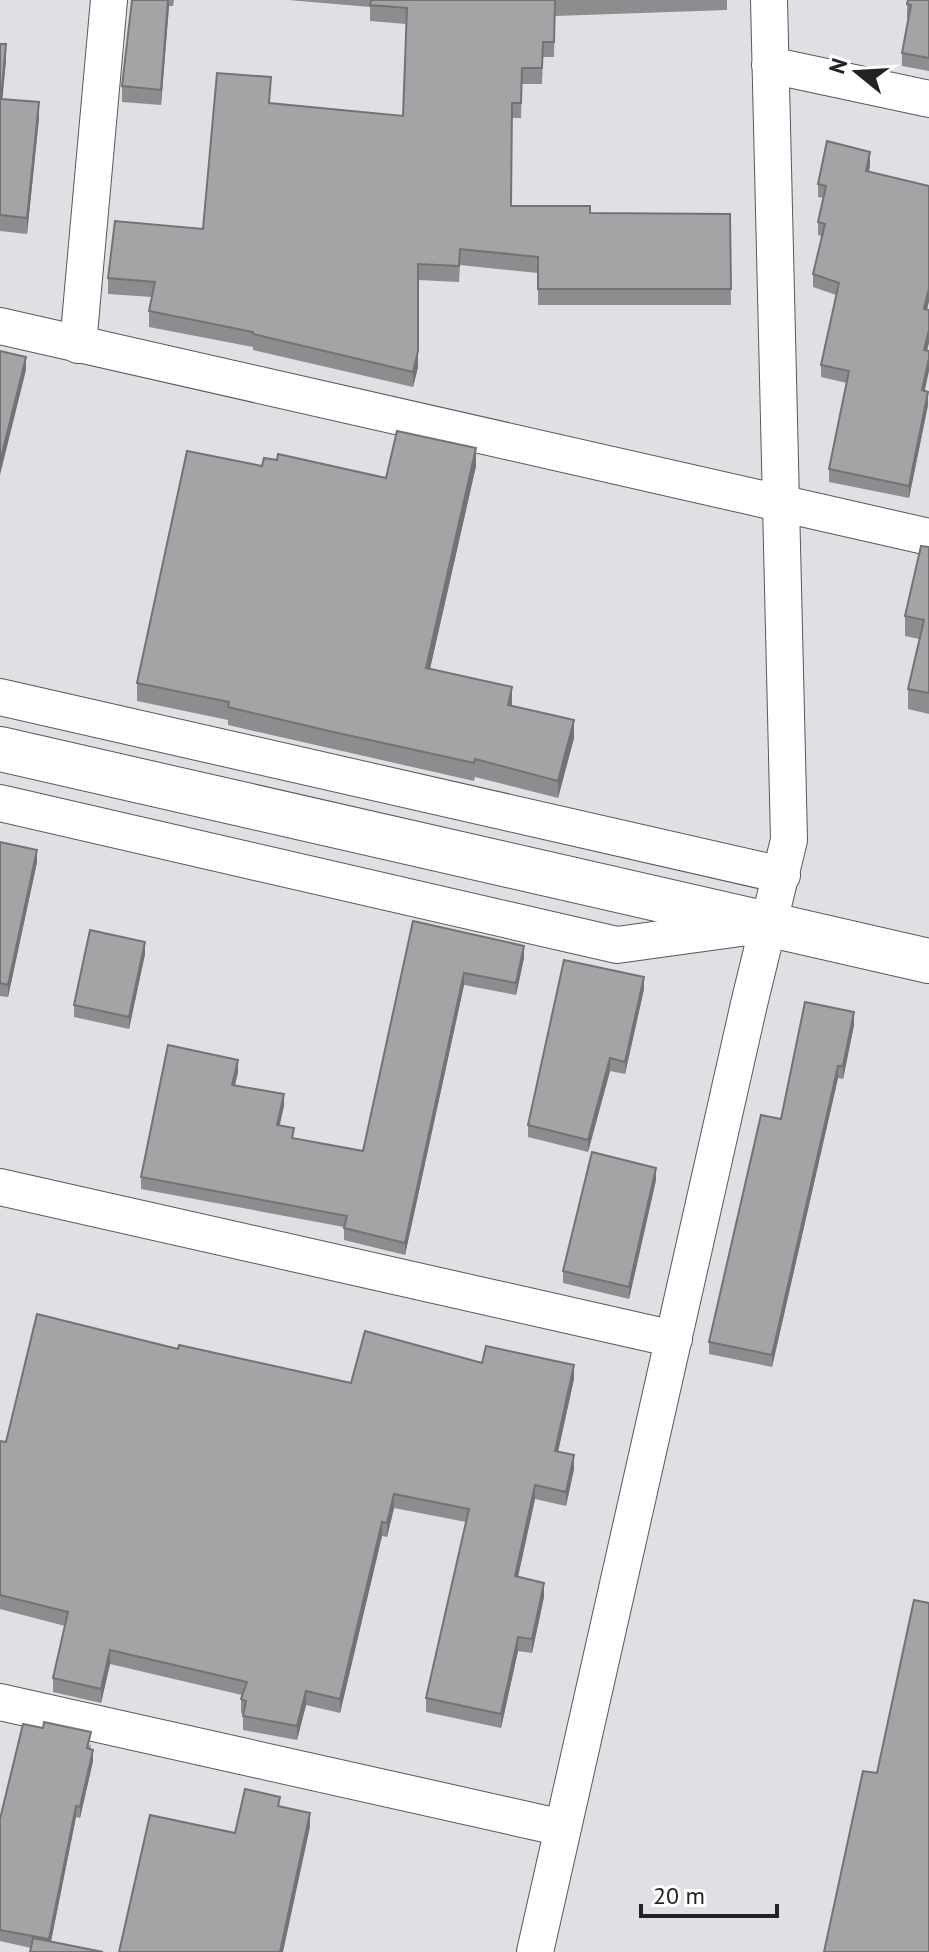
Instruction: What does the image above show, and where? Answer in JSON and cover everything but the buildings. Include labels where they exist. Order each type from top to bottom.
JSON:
[{"type":"street","points":[[78,345],[109,0]]},
{"type":"street","points":[[535,1952],[789,840],[769,0]]},
{"type":"street","points":[[770,65],[929,99]]},
{"type":"street","points":[[0,326],[929,537]]},
{"type":"street","points":[[0,697],[782,875]]},
{"type":"street","points":[[0,749],[929,961]]},
{"type":"street","points":[[0,803],[617,945],[768,925]]},
{"type":"street","points":[[0,1187],[674,1339]]},
{"type":"street","points":[[0,1702],[563,1828]]}]
